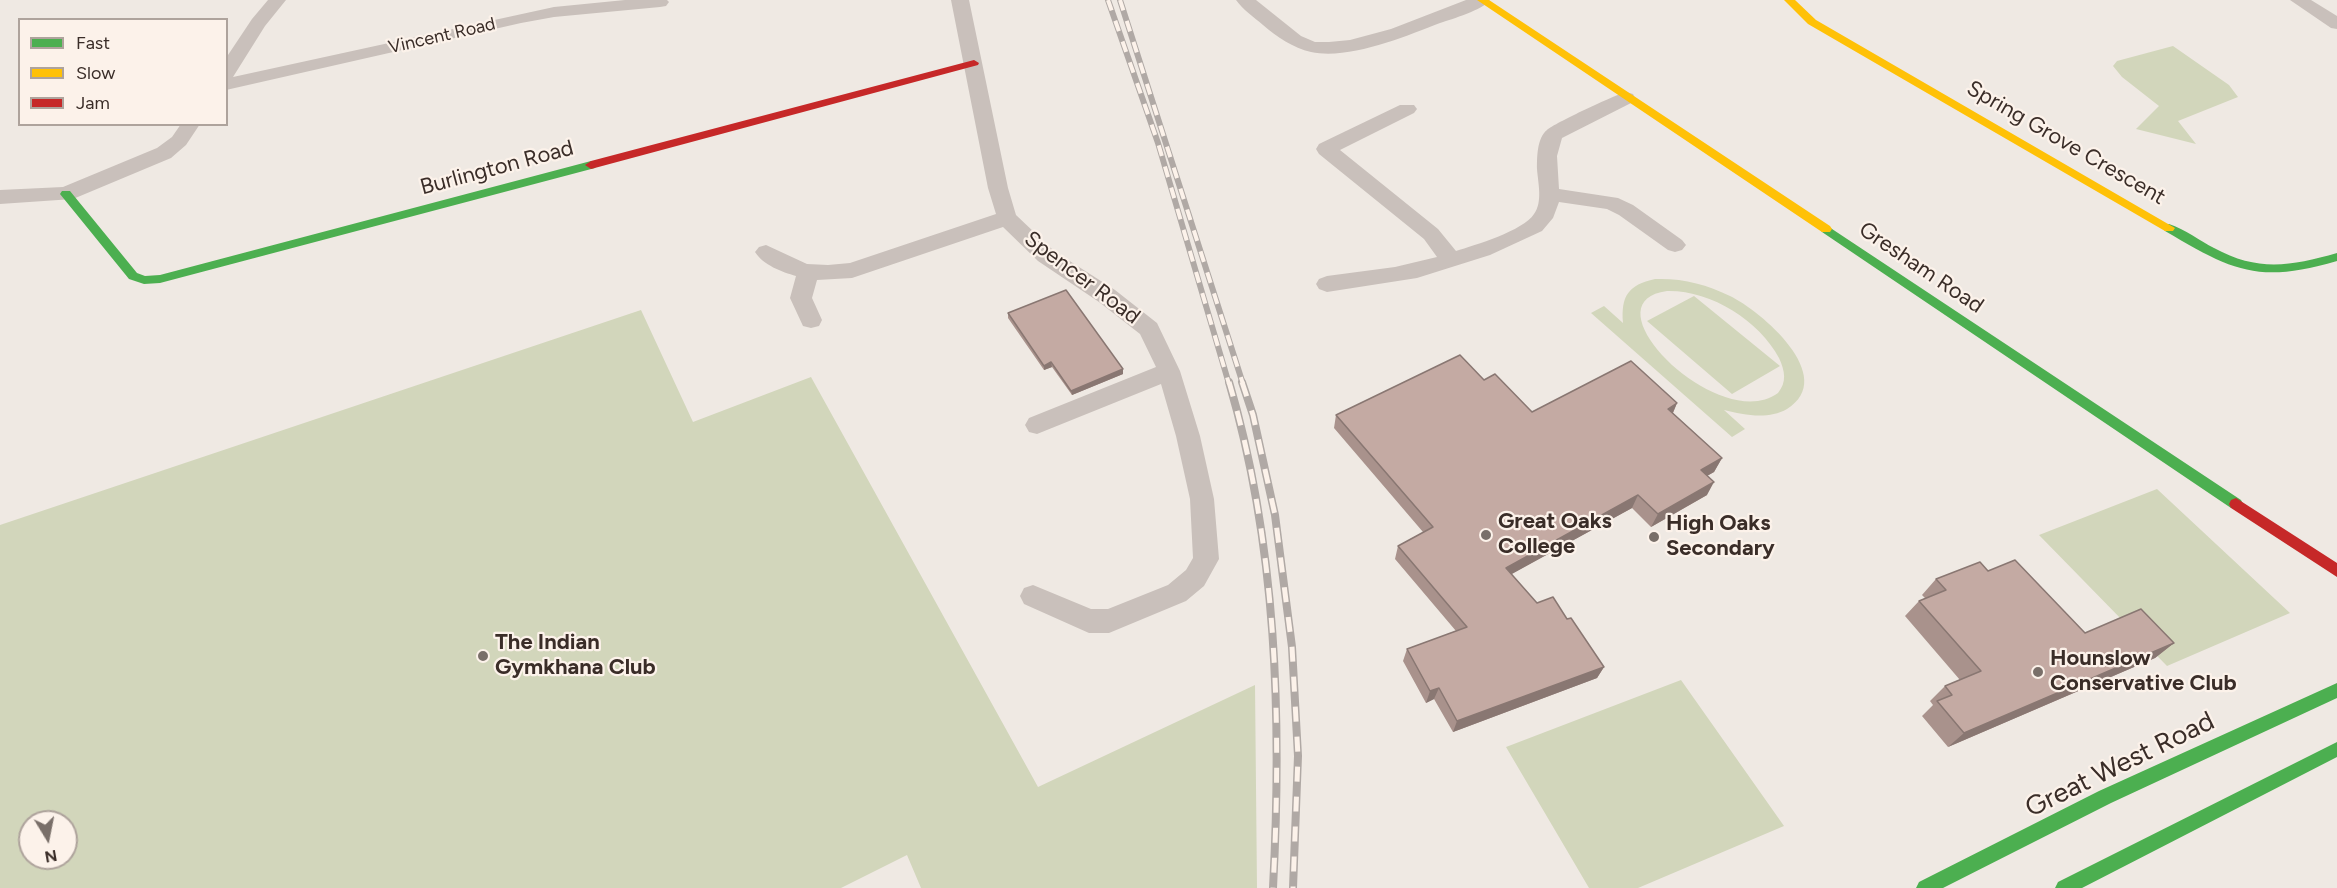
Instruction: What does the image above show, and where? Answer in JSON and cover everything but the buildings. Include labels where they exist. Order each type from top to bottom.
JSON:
[{"type":"main road","name":"Gresham Road","points":[[1481,0],[2337,572]]},
{"type":"main road","name":"Spring Grove Crescent","points":[[1790,0],[1812,22],[2226,260],[2260,271],[2280,272],[2300,270],[2337,257]]},
{"type":"main road","name":"Burlington Road","points":[[66,194],[133,276],[144,280],[160,279],[974,63]]},
{"type":"main road","name":"Great West Road","points":[[1925,888],[2105,797],[2337,690]]},
{"type":"main road","points":[[2064,888],[2336,751]]},
{"type":"street","points":[[228,70],[258,23],[277,0]]},
{"type":"street","name":"Spencer Road","points":[[960,0],[998,188],[1007,218],[1046,256],[1107,296],[1149,329],[1169,371],[1188,436],[1202,499],[1206,559],[1196,578],[1177,593],[1109,621],[1089,621],[1033,596]]},
{"type":"street","points":[[1245,0],[1290,36],[1312,47],[1337,48],[1426,24],[1481,0]]},
{"type":"street","points":[[2299,0],[2337,24]]},
{"type":"street","name":"Vincent Road","points":[[228,84],[532,16],[660,2]]},
{"type":"street","points":[[1327,284],[1417,270],[1451,260],[1527,231],[1544,217],[1550,194],[1547,145],[1554,134],[1626,98]]},
{"type":"street","points":[[1407,109],[1326,149],[1431,234],[1451,260]]},
{"type":"street","points":[[0,196],[66,194],[164,153],[179,141],[190,126]]},
{"type":"street","points":[[1550,194],[1611,203],[1626,210],[1675,245]]},
{"type":"street","name":"Spencer Road","points":[[766,252],[782,264],[808,273],[830,274],[852,270],[1007,218]]},
{"type":"street","points":[[808,273],[801,298],[811,320]]},
{"type":"street","points":[[1037,425],[1169,371]]},
{"type":"green space","points":[[2173,46],[2229,85],[2238,97],[2178,121],[2196,144],[2136,129],[2159,106],[2122,77],[2113,66],[2117,61]]},
{"type":"green space","points":[[1655,279],[1675,280],[1703,285],[1730,296],[1759,315],[1790,346],[1800,363],[1804,380],[1801,396],[1787,409],[1772,414],[1748,415],[1724,410],[1745,429],[1732,437],[1591,313],[1604,306],[1623,323],[1623,306],[1628,293],[1632,288]],"holes":[[[1667,291],[1700,296],[1732,310],[1759,331],[1770,344],[1783,367],[1784,381],[1778,393],[1753,401],[1724,397],[1695,383],[1669,362],[1650,339],[1641,318],[1645,300]]]},
{"type":"green space","points":[[1694,296],[1780,366],[1732,394],[1647,321]]},
{"type":"green space","name":"The Indian Gymkhana Club","points":[[641,310],[693,422],[811,377],[1038,787],[1255,685],[1257,888],[921,888],[907,855],[841,888],[0,888],[0,525]]},
{"type":"green space","points":[[2157,489],[2290,613],[2167,666],[2039,535]]},
{"type":"green space","points":[[1681,680],[1784,826],[1638,888],[1589,888],[1506,747]]},
{"type":"railway","points":[[1108,0],[1158,143],[1229,384]]},
{"type":"railway","points":[[1120,0],[1243,384]]},
{"type":"railway","points":[[1229,382],[1245,444],[1257,506],[1272,633],[1277,761],[1273,888]]},
{"type":"railway","points":[[1242,382],[1253,415],[1275,515],[1292,647],[1298,756],[1293,888]]},
{"type":"traffic: fast","points":[[66,194],[133,276],[144,280],[160,279],[591,165]]},
{"type":"traffic: fast","points":[[2169,228],[2213,253],[2249,267],[2267,270],[2287,269],[2337,257]]},
{"type":"traffic: fast","points":[[1826,229],[2236,504]]},
{"type":"traffic: fast","points":[[1925,888],[2105,797],[2337,690]]},
{"type":"traffic: fast","points":[[2064,888],[2337,749]]},
{"type":"traffic: slow","points":[[1482,0],[1826,229]]},
{"type":"traffic: slow","points":[[1789,0],[1812,22],[2169,228]]},
{"type":"traffic: jam","points":[[591,165],[974,63]]},
{"type":"traffic: jam","points":[[2236,504],[2337,571]]},
{"type":"place","name":"Great Oaks College","points":[[1486,535]]},
{"type":"place","name":"High Oaks Secondary","points":[[1654,537]]},
{"type":"place","name":"The Indian Gymkhana Club","points":[[483,656]]},
{"type":"place","name":"Hounslow Conservative Club","points":[[2038,672]]}]
